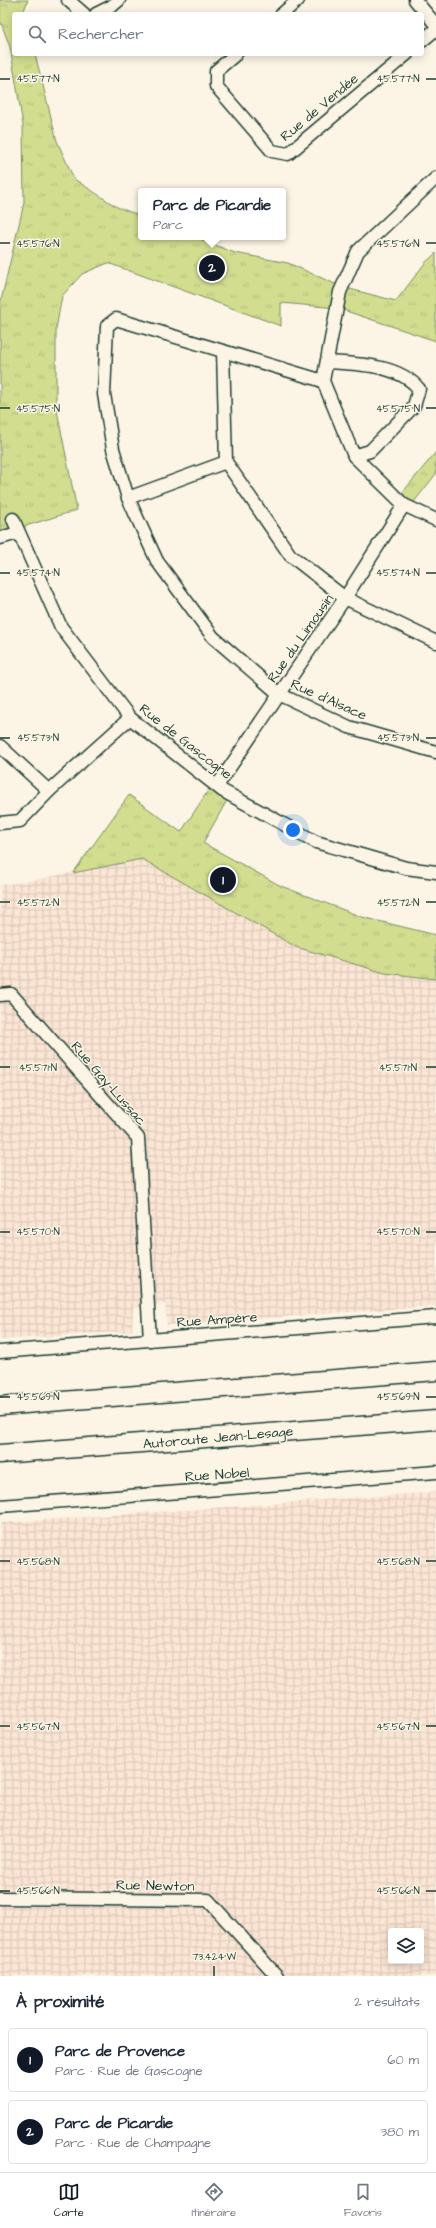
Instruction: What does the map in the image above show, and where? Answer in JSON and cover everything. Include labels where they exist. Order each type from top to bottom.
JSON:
[{"type":"highway","points":[[0,1406],[436,1371]]},
{"type":"highway","name":"Autoroute Jean-Lesage","points":[[0,1454],[436,1420]]},
{"type":"street","points":[[68,0],[82,12]]},
{"type":"street","points":[[100,12],[112,6],[119,0]]},
{"type":"street","points":[[284,12],[298,0]]},
{"type":"street","points":[[415,0],[436,25]]},
{"type":"street","points":[[424,39],[436,29]]},
{"type":"street","name":"Rue de Vendée","points":[[234,56],[216,71],[216,86],[272,151],[288,154],[405,56]]},
{"type":"street","points":[[436,178],[358,251],[340,292],[323,381],[354,456],[404,505],[436,520]]},
{"type":"street","name":"Rue d'Alsace","points":[[223,351],[116,319],[107,326],[104,394],[113,449],[128,498],[157,561],[213,637],[279,694],[349,727],[436,752]]},
{"type":"street","points":[[323,381],[223,351],[226,462],[290,555],[345,598],[436,642]]},
{"type":"street","points":[[327,362],[361,364],[395,373],[413,382],[419,389],[414,406],[370,451],[354,456]]},
{"type":"street","points":[[128,498],[226,462]]},
{"type":"street","name":"Rue du Limousin","points":[[217,786],[345,598],[404,505]]},
{"type":"street","name":"Rue de Gascogne","points":[[13,519],[61,627],[130,718],[217,786],[316,842],[406,868],[436,872]]},
{"type":"street","points":[[0,538],[18,533]]},
{"type":"street","points":[[0,823],[20,821],[49,791],[130,718]]},
{"type":"street","points":[[0,746],[49,791]]},
{"type":"street","name":"Rue Gay-Lussac","points":[[0,995],[11,994],[138,1138],[150,1340]]},
{"type":"street","name":"Rue Ampère","points":[[0,1352],[436,1317]]},
{"type":"street","name":"Rue Nobel","points":[[0,1506],[436,1472]]},
{"type":"street","name":"Rue Newton","points":[[0,1898],[208,1900],[277,1976]]},
{"type":"shaded area","points":[[142,859],[296,947],[385,973],[436,979],[436,1306],[167,1325],[165,1304],[133,1308],[132,1331],[0,1340],[0,885]]},
{"type":"shaded area","points":[[436,1492],[436,1976],[0,1976],[0,1523]]},
{"type":"green space","points":[[0,0],[28,0],[24,12],[12,12],[12,56],[36,56],[57,141],[74,179],[117,207],[138,215],[138,240],[202,240],[235,253],[288,263],[342,287],[396,301],[425,263],[436,253],[436,341],[337,308],[281,303],[281,326],[108,263],[82,274],[62,296],[56,329],[56,406],[77,510],[0,534],[0,305],[24,203],[23,125],[10,47],[0,20]]},
{"type":"green space","points":[[436,452],[436,474],[410,507],[397,499]]},
{"type":"green space","points":[[213,783],[230,795],[203,843],[281,886],[362,917],[436,935],[436,979],[385,973],[296,947],[142,859],[73,873],[129,795],[181,832]]},
{"type":"place","name":"Parc de Picardie","points":[[212,268]]},
{"type":"place","name":"Parc de Provence","points":[[223,880]]}]
